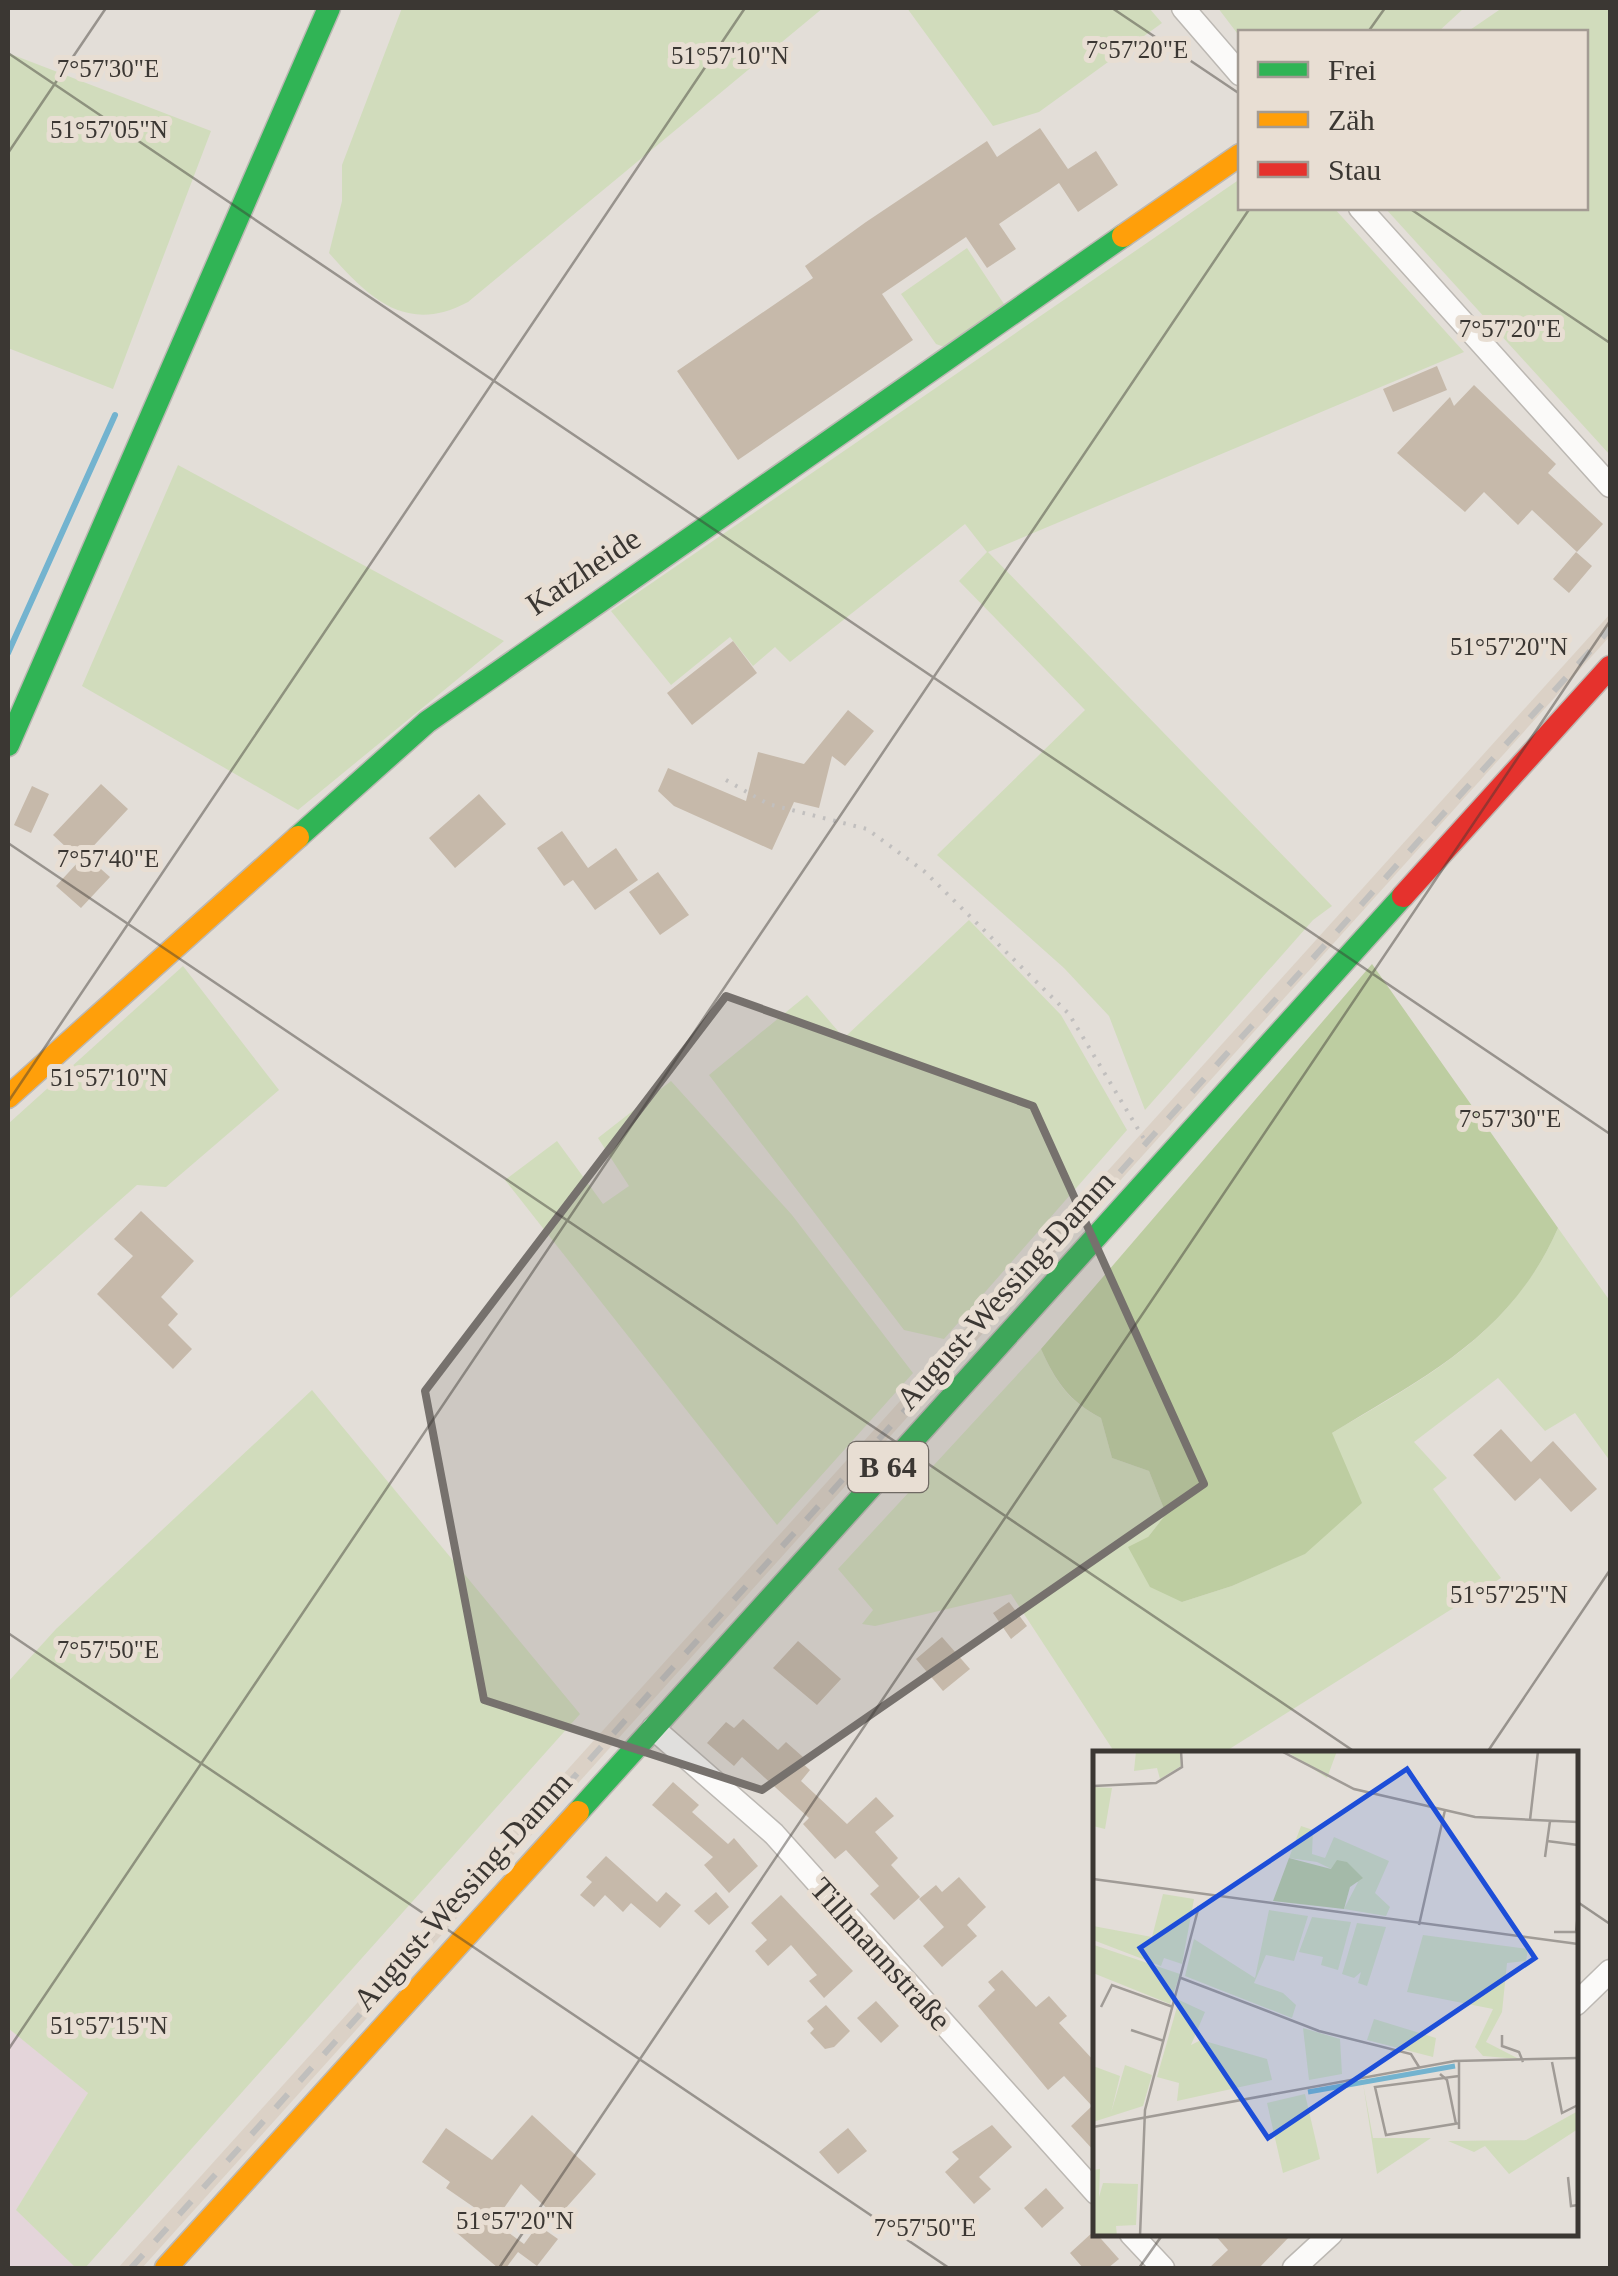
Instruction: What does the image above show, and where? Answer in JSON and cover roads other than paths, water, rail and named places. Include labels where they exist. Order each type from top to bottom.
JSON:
[{"type":"street","points":[[8,745],[329,8]]},
{"type":"street","points":[[1183,8],[1238,72]]},
{"type":"street","name":"Katzheide","points":[[8,1097],[427,722],[1238,156]]},
{"type":"street","points":[[1362,210],[1610,486]]},
{"type":"street","name":"August-Wessing-Damm","points":[[166,2268],[1610,667]]},
{"type":"street","name":"Tillmannstraße","points":[[652,1728],[774,1834],[1093,2191]]},
{"type":"street","points":[[1578,2002],[1610,1971]]},
{"type":"street","points":[[1133,2236],[1163,2268]]},
{"type":"street","points":[[1294,2268],[1329,2236]]},
{"type":"waterway","points":[[8,653],[115,415]]},
{"type":"railway","points":[[131,2268],[1610,629]]}]
